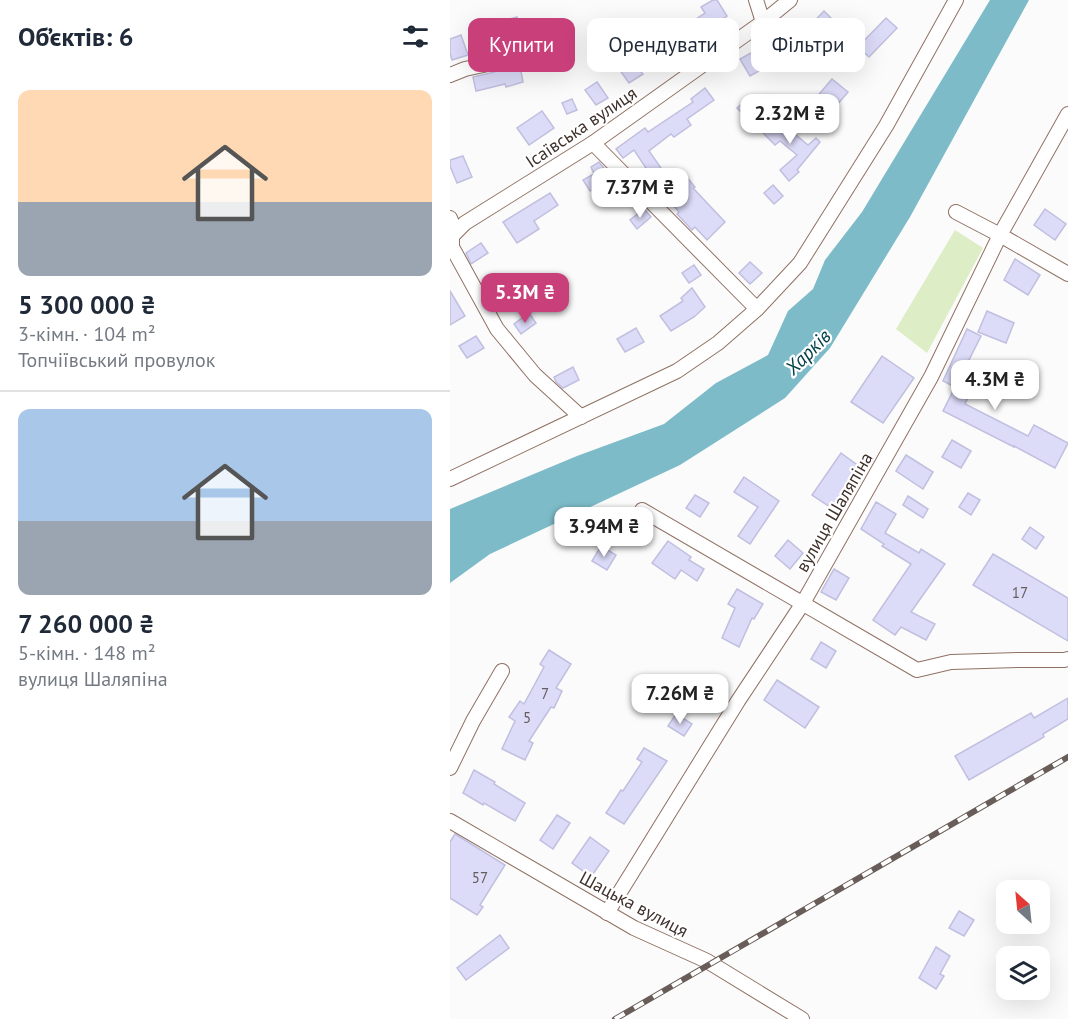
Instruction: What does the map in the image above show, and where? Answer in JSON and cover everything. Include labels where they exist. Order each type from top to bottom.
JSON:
[{"type":"street","points":[[756,0],[763,18]]},
{"type":"street","name":"Ісаївська вулиця","points":[[769,18],[790,0]]},
{"type":"street","points":[[450,479],[677,372],[718,343],[757,309],[800,263],[885,126],[950,3]]},
{"type":"street","name":"Ісаївська вулиця","points":[[451,237],[465,222],[593,143],[751,31]]},
{"type":"street","points":[[450,75],[468,68]]},
{"type":"street","name":"вулиця Шаляпіна","points":[[607,913],[738,701],[803,603],[931,376],[1000,235],[1068,114]]},
{"type":"street","points":[[593,143],[757,309]]},
{"type":"street","points":[[956,212],[1068,274]]},
{"type":"street","points":[[450,218],[452,247],[497,329],[535,375],[581,417]]},
{"type":"street","points":[[642,510],[917,670],[951,662],[1068,659]]},
{"type":"street","points":[[450,768],[473,721],[502,671]]},
{"type":"street","name":"Шацька вулиця","points":[[450,821],[607,913],[707,962],[802,1019]]},
{"type":"green space","points":[[955,230],[983,248],[927,353],[896,329]]},
{"type":"water","name":"Харків","points":[[990,0],[1029,0],[910,217],[830,348],[785,398],[680,465],[490,554],[450,583],[450,509],[577,456],[664,424],[716,383],[768,355],[788,311],[813,289],[825,260],[862,212]]},
{"type":"building","points":[[717,0],[727,16],[724,18],[698,18],[705,13],[701,7]]},
{"type":"building","points":[[824,11],[831,18],[817,18]]},
{"type":"building","points":[[886,18],[897,28],[869,57],[865,53],[865,40]]},
{"type":"building","points":[[461,35],[468,55],[452,60],[450,39]]},
{"type":"building","points":[[751,53],[751,72],[757,72],[750,76],[740,59]]},
{"type":"building","points":[[494,72],[521,72],[523,82],[476,91],[473,77]]},
{"type":"building","points":[[621,72],[641,72],[643,74],[629,83]]},
{"type":"building","points":[[832,79],[848,92],[831,112],[815,99]]},
{"type":"building","points":[[597,82],[608,98],[596,105],[585,90]]},
{"type":"building","points":[[705,88],[714,100],[687,119],[691,125],[674,137],[671,134],[649,151],[672,184],[684,174],[695,187],[693,188],[725,222],[707,240],[695,227],[692,230],[677,214],[679,212],[662,192],[634,150],[623,158],[616,149],[645,128],[648,132],[693,102],[691,99]]},
{"type":"building","points":[[572,99],[577,110],[567,114],[562,103]]},
{"type":"building","points":[[746,100],[756,110],[747,118],[737,108]]},
{"type":"building","points":[[542,111],[554,128],[529,145],[517,128]]},
{"type":"building","points":[[780,114],[793,127],[790,130],[808,145],[816,138],[820,142],[797,170],[799,172],[789,181],[780,170],[797,155],[780,141],[775,145],[762,132]]},
{"type":"building","points":[[463,156],[472,177],[457,183],[450,160]]},
{"type":"building","points":[[599,162],[611,177],[590,191],[583,180],[594,174],[591,167]]},
{"type":"building","points":[[773,185],[783,196],[774,204],[764,193]]},
{"type":"building","points":[[550,193],[558,205],[534,221],[539,229],[517,243],[503,222]]},
{"type":"building","points":[[644,209],[651,217],[637,229],[630,220]]},
{"type":"building","points":[[1045,209],[1066,224],[1055,240],[1034,225]]},
{"type":"building","points":[[481,243],[488,253],[471,264],[466,253]]},
{"type":"building","points":[[1015,259],[1040,275],[1028,295],[1004,280]]},
{"type":"building","points":[[750,262],[762,273],[750,284],[739,273]]},
{"type":"building","points":[[694,265],[701,275],[689,283],[682,273]]},
{"type":"building","points":[[692,288],[705,307],[694,317],[671,331],[660,316],[683,301],[681,298]]},
{"type":"building","points":[[450,291],[465,316],[450,325]]},
{"type":"building","points":[[987,311],[1014,323],[1006,343],[978,332]]},
{"type":"building","points":[[529,313],[536,323],[521,334],[514,324]]},
{"type":"building","points":[[636,328],[644,342],[625,352],[617,339]]},
{"type":"building","points":[[967,329],[981,336],[962,374],[976,381],[965,404],[1028,436],[1034,425],[1068,443],[1055,468],[943,411],[955,387],[943,381]]},
{"type":"building","points":[[476,336],[484,348],[467,358],[459,346]]},
{"type":"building","points":[[882,356],[914,378],[883,423],[851,402]]},
{"type":"building","points":[[1013,362],[1023,368],[1015,381],[1005,374]]},
{"type":"building","points":[[573,367],[579,380],[563,388],[554,377]]},
{"type":"building","points":[[952,440],[971,451],[961,468],[942,457]]},
{"type":"building","points":[[841,453],[860,467],[833,509],[812,495]]},
{"type":"building","points":[[906,455],[933,472],[923,489],[896,471]]},
{"type":"building","points":[[744,477],[779,501],[750,544],[738,536],[758,507],[734,492]]},
{"type":"building","points":[[968,493],[980,500],[971,515],[959,507]]},
{"type":"building","points":[[695,495],[709,503],[700,517],[686,508]]},
{"type":"building","points":[[908,496],[928,509],[923,518],[903,505]]},
{"type":"building","points":[[876,502],[896,514],[885,533],[919,553],[921,549],[945,564],[911,612],[935,624],[926,640],[901,627],[895,635],[873,620],[911,564],[882,546],[884,544],[861,529]]},
{"type":"building","points":[[1030,527],[1044,537],[1036,549],[1022,539]]},
{"type":"building","points":[[788,540],[803,553],[790,569],[775,556]]},
{"type":"building","points":[[668,541],[691,557],[689,560],[704,569],[697,581],[681,570],[675,579],[652,563]]},
{"type":"building","points":[[601,546],[616,555],[607,570],[592,561]]},
{"type":"building","points":[[993,554],[1068,598],[1068,641],[973,585]]},
{"type":"building","points":[[834,569],[849,578],[836,600],[821,592]]},
{"type":"building","points":[[737,589],[763,604],[754,619],[752,618],[739,647],[722,638],[735,608],[728,604]]},
{"type":"building","points":[[821,642],[836,651],[826,668],[811,659]]},
{"type":"building","points":[[549,650],[571,664],[556,688],[562,691],[554,708],[551,707],[529,741],[533,743],[525,760],[502,749],[515,721],[509,717],[520,701],[524,704],[544,667],[540,664]]},
{"type":"building","points":[[777,680],[819,707],[805,728],[764,700]]},
{"type":"building","points":[[676,691],[690,701],[685,709],[670,700]]},
{"type":"building","points":[[1068,698],[1068,719],[1043,734],[1044,737],[969,780],[955,756],[1031,713],[1034,718]]},
{"type":"building","points":[[676,714],[692,724],[684,736],[668,726]]},
{"type":"building","points":[[644,748],[667,761],[624,824],[606,813],[642,762],[637,759]]},
{"type":"building","points":[[474,770],[525,803],[515,821],[463,793]]},
{"type":"building","points":[[557,815],[570,823],[553,849],[540,840]]},
{"type":"building","points":[[455,834],[505,865],[480,905],[483,907],[477,915],[450,898],[450,842]]},
{"type":"building","points":[[590,837],[609,851],[591,877],[572,863]]},
{"type":"building","points":[[959,911],[974,920],[964,936],[949,928]]},
{"type":"building","points":[[500,935],[509,948],[466,980],[457,968]]},
{"type":"building","points":[[936,947],[950,956],[940,974],[944,976],[936,989],[919,978]]},
{"type":"railway","points":[[615,1019],[1068,757]]}]
